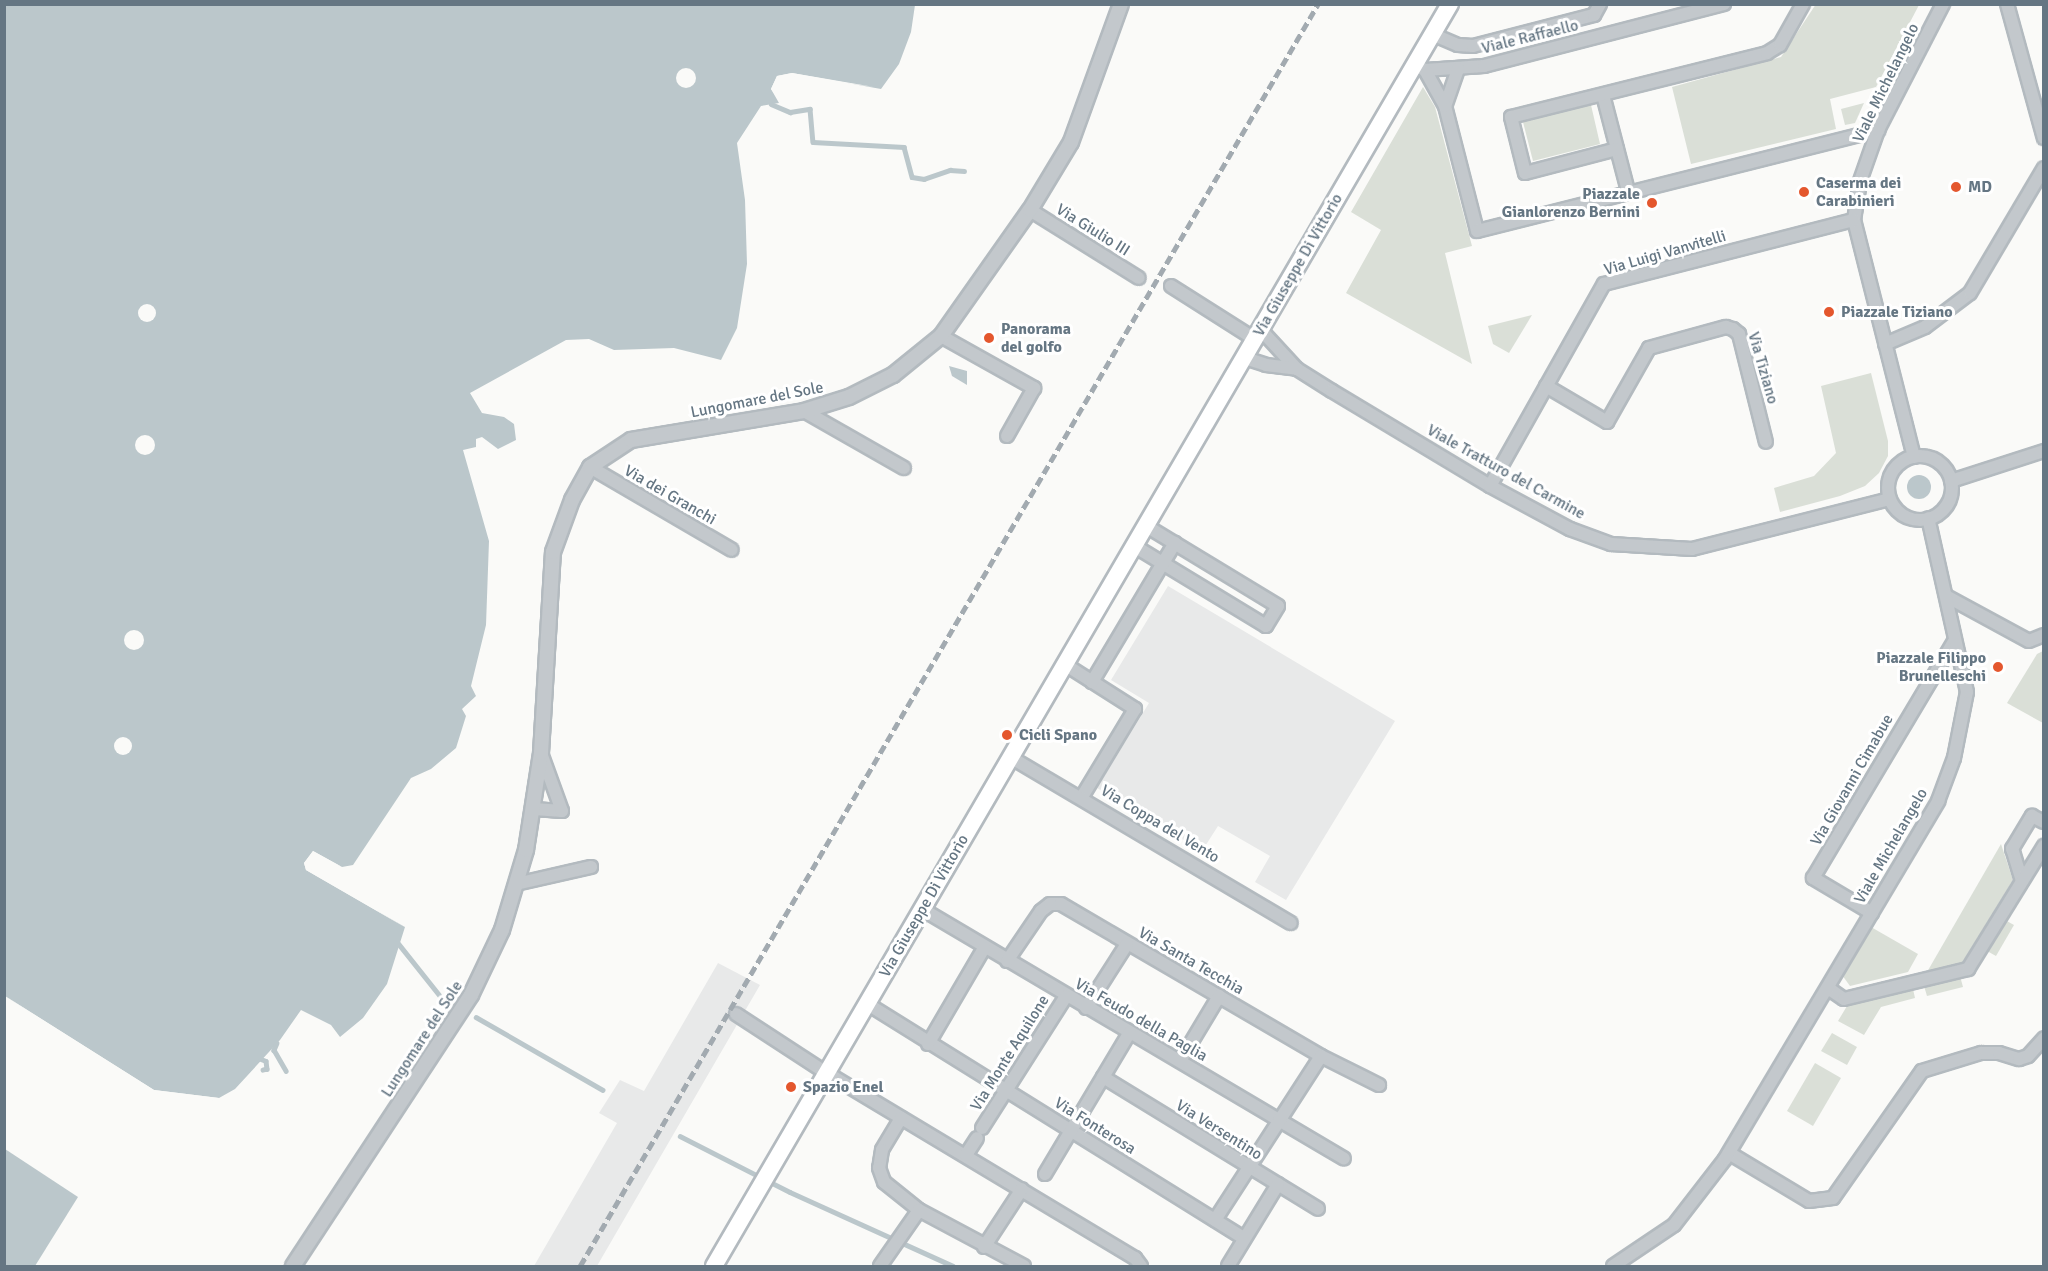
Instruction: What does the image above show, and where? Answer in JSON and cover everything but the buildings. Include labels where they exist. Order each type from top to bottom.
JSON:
[{"type":"main road","name":"Via Giuseppe Di Vittorio","points":[[714,1266],[791,1128],[1136,547],[1258,335],[1419,67],[1432,34],[1450,4]]},
{"type":"street","name":"Lungomare del Sole","points":[[293,1266],[488,966],[516,884],[534,808],[541,753],[553,552],[572,500],[590,467],[631,440],[804,411],[849,397],[893,375],[941,336],[1030,210],[1071,142],[1121,4]]},
{"type":"street","name":"Viale Raffaello","points":[[1432,34],[1458,45],[1473,46],[1594,15],[1600,4]]},
{"type":"street","name":"Viale Raffaello","points":[[1419,67],[1458,69],[1484,66],[1724,4]]},
{"type":"street","points":[[1617,149],[1525,173],[1511,117],[1774,50],[1803,4]]},
{"type":"street","name":"Viale Michelangelo","points":[[1914,457],[1854,220],[1860,181],[1878,130],[1943,4]]},
{"type":"street","points":[[2007,4],[2043,138]]},
{"type":"street","points":[[1419,67],[1445,106],[1477,231],[1628,191],[1878,130]]},
{"type":"street","points":[[1445,106],[1458,69]]},
{"type":"street","points":[[1602,95],[1628,191]]},
{"type":"street","points":[[1885,344],[1925,327],[1970,293],[2043,168]]},
{"type":"street","name":"Via Giulio III","points":[[1030,210],[1139,278]]},
{"type":"street","name":"Via Luigi Vanvitelli","points":[[1490,486],[1604,284],[1854,220]]},
{"type":"street","name":"Viale Tratturo del Carmine","points":[[1171,286],[1258,335],[1297,369],[1490,486],[1590,537],[1611,544],[1670,551],[1732,542],[1890,499]]},
{"type":"street","name":"Via Tiziano","points":[[1546,386],[1607,422],[1649,348],[1726,327],[1739,334],[1766,442]]},
{"type":"street","points":[[941,336],[1034,388],[1007,436]]},
{"type":"street","name":"Viale Tratturo del Carmine","points":[[1245,358],[1266,365],[1297,369]]},
{"type":"street","points":[[804,411],[904,468]]},
{"type":"street","points":[[1951,481],[2043,451]]},
{"type":"street","points":[[1914,457],[1937,461],[1951,481],[1947,504],[1928,518],[1905,516],[1890,499],[1892,472],[1914,457]]},
{"type":"street","name":"Via dei Granchi","points":[[590,467],[732,550]]},
{"type":"street","name":"Viale Michelangelo","points":[[1613,1266],[1674,1225],[1727,1156],[1938,801],[1954,758],[1967,692],[1928,518]]},
{"type":"street","points":[[1136,547],[1266,626],[1278,606],[1148,526]]},
{"type":"street","points":[[1092,682],[1175,543]]},
{"type":"street","points":[[1946,596],[2029,641],[2043,635]]},
{"type":"street","name":"Via Giovanni Cimabue","points":[[1872,913],[1813,878],[1955,640]]},
{"type":"street","points":[[1066,665],[1135,709],[1082,797]]},
{"type":"street","name":"Lungomare del Sole","points":[[534,808],[562,811],[541,753]]},
{"type":"street","name":"Via Coppa del Vento","points":[[1010,757],[1082,797],[1292,923]]},
{"type":"street","points":[[2022,881],[2012,849],[2032,816],[2043,822]]},
{"type":"street","points":[[1828,988],[1844,999],[1968,969],[2043,846]]},
{"type":"street","points":[[516,884],[591,867]]},
{"type":"street","name":"Via Santa Tecchia","points":[[1007,961],[1041,911],[1050,904],[1061,904],[1321,1056],[1379,1085]]},
{"type":"street","name":"Via Feudo della Paglia","points":[[922,909],[984,948],[1344,1159]]},
{"type":"street","points":[[1086,1008],[1127,944]]},
{"type":"street","points":[[928,1044],[984,948]]},
{"type":"street","name":"Via Monte Aquilone","points":[[966,1155],[1066,996]]},
{"type":"street","points":[[1179,1061],[1219,996]]},
{"type":"street","name":"Via Fonterosa","points":[[866,1003],[928,1044],[1244,1238]]},
{"type":"street","points":[[736,1014],[825,1072],[1135,1258],[1141,1266]]},
{"type":"street","points":[[1045,1174],[1130,1032]]},
{"type":"street","points":[[1727,1156],[1809,1201],[1833,1198],[1922,1071],[1981,1053],[2019,1059],[2028,1056],[2043,1038]]},
{"type":"street","points":[[1215,1220],[1251,1170],[1321,1056]]},
{"type":"street","name":"Via Versentino","points":[[1103,1077],[1251,1170],[1318,1209]]},
{"type":"street","points":[[901,1118],[882,1150],[879,1168],[884,1182],[919,1209],[1024,1266]]},
{"type":"street","points":[[1228,1266],[1278,1185]]},
{"type":"street","points":[[984,1246],[1022,1189]]},
{"type":"street","points":[[880,1266],[919,1209]]},
{"type":"shaded area","points":[[1816,4],[1919,5],[1876,87],[1830,99],[1836,129],[1691,164],[1672,87],[1781,57]]},
{"type":"shaded area","points":[[4,5],[915,5],[911,32],[899,64],[881,89],[792,73],[777,76],[771,89],[779,103],[761,106],[737,143],[745,200],[747,264],[737,328],[721,360],[674,348],[614,350],[589,339],[566,340],[470,393],[482,413],[504,417],[514,424],[516,440],[498,449],[482,437],[476,439],[476,447],[463,450],[489,541],[486,625],[471,686],[476,696],[462,709],[466,716],[456,748],[431,769],[411,778],[353,865],[342,867],[313,851],[304,863],[306,870],[405,927],[387,984],[363,1018],[340,1037],[331,1025],[301,1010],[280,1040],[235,1089],[219,1098],[154,1090],[5,996]]},
{"type":"shaded area","points":[[1423,87],[1435,107],[1472,246],[1445,253],[1472,364],[1346,293],[1381,230],[1351,212]]},
{"type":"shaded area","points":[[1864,103],[1855,123],[1845,125],[1841,109]]},
{"type":"shaded area","points":[[1591,105],[1600,144],[1533,161],[1523,122]]},
{"type":"shaded area","points":[[1532,315],[1509,353],[1493,344],[1488,326]]},
{"type":"shaded area","points":[[949,366],[967,371],[967,385],[952,376]]},
{"type":"shaded area","points":[[1871,373],[1888,441],[1888,456],[1879,473],[1865,486],[1840,496],[1780,512],[1774,488],[1814,476],[1836,453],[1821,386]]},
{"type":"shaded area","points":[[1919,475],[1928,478],[1931,487],[1928,496],[1919,499],[1910,496],[1907,487],[1910,478]]},
{"type":"shaded area","points":[[1168,586],[1395,721],[1286,900],[1255,882],[1270,856],[1218,826],[1202,851],[1097,788],[1149,703],[1111,680]]},
{"type":"shaded area","points":[[2043,651],[2043,723],[2007,703],[2037,654]]},
{"type":"shaded area","points":[[2001,844],[2013,880],[1963,962],[1927,972]]},
{"type":"shaded area","points":[[2005,920],[2014,925],[1996,956],[1987,951]]},
{"type":"shaded area","points":[[1871,927],[1918,954],[1908,972],[1850,986],[1842,975]]},
{"type":"shaded area","points":[[718,963],[760,985],[597,1266],[534,1266],[617,1123],[599,1113],[620,1080],[644,1091]]},
{"type":"shaded area","points":[[1960,976],[1963,987],[1927,996],[1924,986]]},
{"type":"shaded area","points":[[1913,989],[1915,998],[1881,1007],[1864,1035],[1838,1021],[1847,1006]]},
{"type":"shaded area","points":[[1832,1033],[1857,1047],[1847,1065],[1821,1051]]},
{"type":"shaded area","points":[[1815,1063],[1841,1078],[1813,1126],[1787,1111]]},
{"type":"shaded area","points":[[5,1149],[78,1197],[35,1266],[5,1266]]},
{"type":"pier","points":[[686,68],[693,71],[696,78],[693,85],[686,88],[679,85],[676,78],[679,71]]},
{"type":"pier","points":[[792,73],[874,87],[792,76],[779,79],[774,89],[781,103],[771,89],[777,76]]},
{"type":"pier","points":[[143,304],[151,304],[156,309],[154,320],[143,322],[138,317],[138,309]]},
{"type":"pier","points":[[145,435],[152,438],[155,445],[152,452],[145,455],[138,452],[135,445],[138,438]]},
{"type":"pier","points":[[134,630],[141,633],[144,640],[141,647],[134,650],[127,647],[124,640],[127,633]]},
{"type":"pier","points":[[119,737],[127,737],[132,742],[130,753],[119,755],[114,750],[114,742]]},
{"type":"pier","points":[[313,851],[342,867],[314,855],[308,868],[373,902],[378,911],[408,929],[306,870],[304,863]]},
{"type":"pier","points":[[5,996],[154,1090],[219,1098],[218,1101],[152,1093]]},
{"type":"waterway","points":[[771,104],[790,112],[810,109],[813,142],[904,147],[912,177],[924,179],[950,170],[964,171]]},
{"type":"waterway","points":[[398,943],[441,997]]},
{"type":"waterway","points":[[476,1017],[603,1090]]},
{"type":"waterway","points":[[277,1043],[274,1050],[286,1071]]},
{"type":"waterway","points":[[261,1059],[266,1061],[267,1069],[263,1070]]},
{"type":"waterway","points":[[680,1136],[790,1192],[953,1266]]},
{"type":"railway","points":[[580,1266],[1318,4]]},
{"type":"place","name":"MD","points":[[1956,187]]},
{"type":"place","name":"Caserma dei Carabinieri","points":[[1804,192]]},
{"type":"place","name":"Piazzale Gianlorenzo Bernini","points":[[1652,203]]},
{"type":"place","name":"Piazzale Tiziano","points":[[1829,312]]},
{"type":"place","name":"Panorama del golfo","points":[[989,338]]},
{"type":"place","name":"Piazzale Filippo Brunelleschi","points":[[1998,667]]},
{"type":"place","name":"Cicli Spano","points":[[1007,735]]},
{"type":"place","name":"Spazio Enel","points":[[791,1087]]}]
